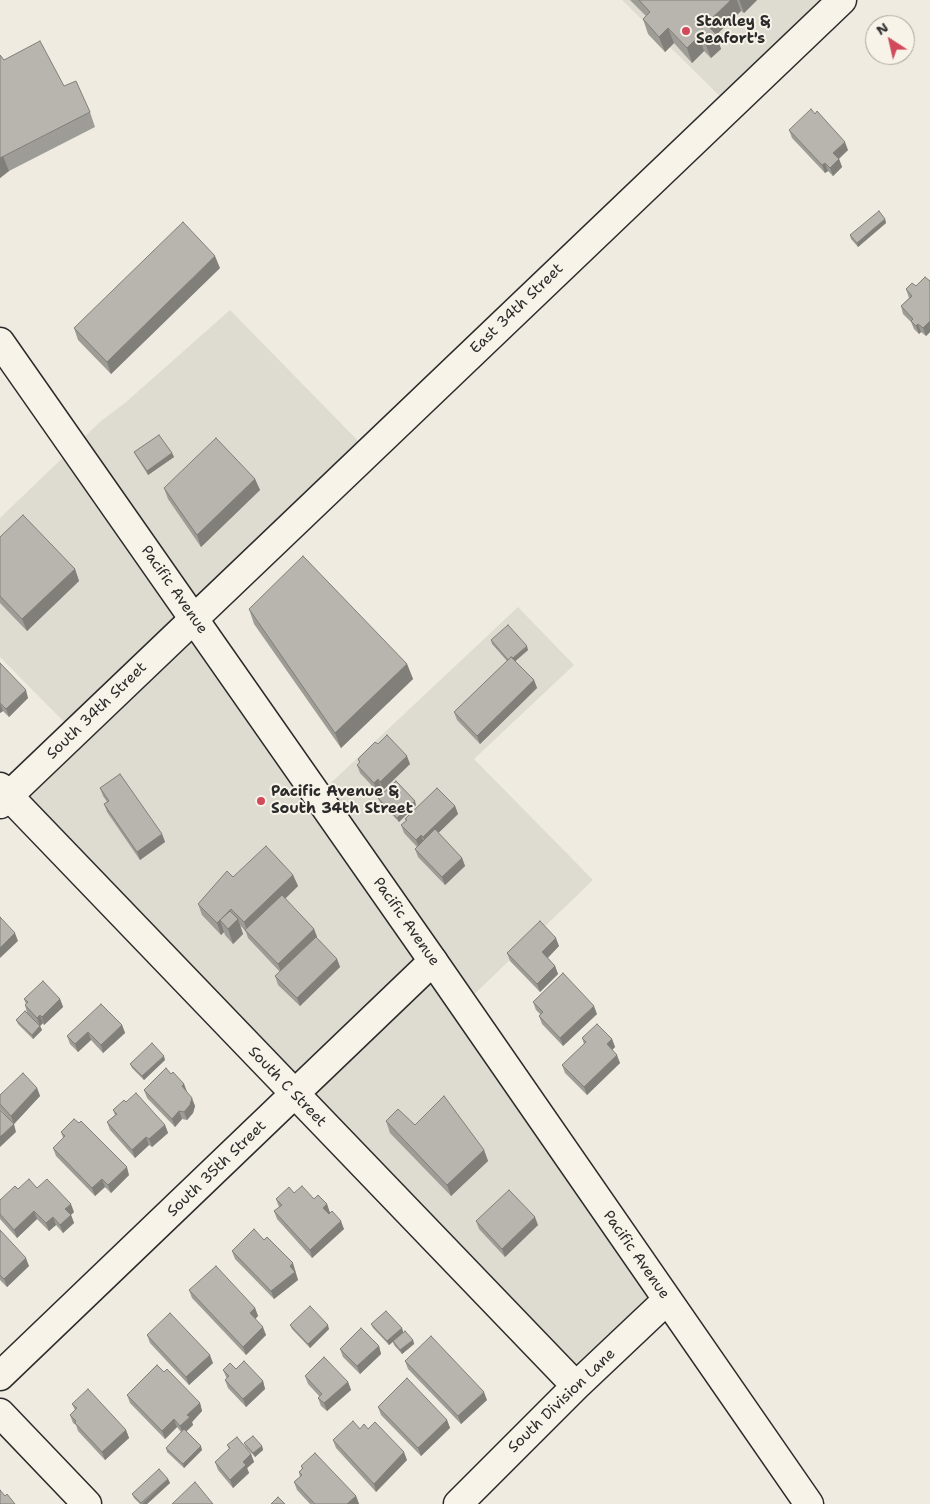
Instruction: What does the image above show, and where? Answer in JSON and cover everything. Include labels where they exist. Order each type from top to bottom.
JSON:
[{"type":"street","name":"East 34th Street","points":[[193,618],[842,0]]},
{"type":"street","name":"Pacific Avenue","points":[[0,342],[433,961],[809,1504]]},
{"type":"street","name":"South 34th Street","points":[[3,796],[193,618]]},
{"type":"street","name":"South C Street","points":[[3,796],[576,1386]]},
{"type":"street","name":"South 35th Street","points":[[0,1376],[433,961]]},
{"type":"street","name":"South Division Lane","points":[[458,1504],[576,1386],[667,1300]]},
{"type":"street","points":[[0,1413],[87,1504]]},
{"type":"shaded area","points":[[622,0],[846,0],[733,109]]},
{"type":"shaded area","points":[[230,310],[371,454],[194,618],[318,795],[518,607],[574,665],[474,759],[593,880],[463,1005],[667,1300],[576,1386],[8,796],[75,733],[0,657],[0,518],[101,421],[125,403]]},
{"type":"building","points":[[639,0],[731,0],[709,21],[712,24],[709,27],[716,34],[705,43],[699,36],[687,48],[668,28],[659,37],[643,19],[650,12]]},
{"type":"building","points":[[40,41],[64,86],[76,81],[90,112],[0,158],[0,55],[4,60]]},
{"type":"building","points":[[811,109],[815,114],[817,111],[845,142],[833,153],[839,159],[830,168],[825,163],[822,165],[789,130]]},
{"type":"building","points":[[879,211],[885,219],[857,243],[850,235]]},
{"type":"building","points":[[183,222],[215,256],[107,362],[74,328]]},
{"type":"building","points":[[925,277],[930,281],[930,321],[923,328],[918,324],[916,326],[911,321],[913,319],[901,306],[912,296],[906,289],[912,283],[916,286]]},
{"type":"building","points":[[159,435],[172,453],[147,471],[134,452]]},
{"type":"building","points":[[216,438],[255,479],[197,535],[164,488]]},
{"type":"building","points":[[23,515],[75,569],[22,619],[0,596],[0,537]]},
{"type":"building","points":[[303,556],[407,664],[335,733],[249,609]]},
{"type":"building","points":[[508,625],[527,646],[508,660],[491,640]]},
{"type":"building","points":[[511,657],[534,680],[477,736],[454,712]]},
{"type":"building","points":[[0,663],[26,690],[6,709],[0,703]]},
{"type":"building","points":[[387,735],[407,756],[380,782],[378,779],[374,783],[357,765],[360,762],[358,759],[375,742],[378,744]]},
{"type":"building","points":[[120,774],[162,834],[137,852],[104,804],[109,801],[100,788]]},
{"type":"building","points":[[396,781],[415,801],[397,818],[378,798]]},
{"type":"building","points":[[437,788],[455,806],[423,837],[421,835],[416,840],[401,825]]},
{"type":"building","points":[[435,829],[462,858],[442,877],[415,849]]},
{"type":"building","points":[[266,846],[293,875],[244,922],[231,909],[217,923],[198,904],[227,871],[233,877]]},
{"type":"building","points":[[282,895],[314,929],[278,964],[245,930]]},
{"type":"building","points":[[230,911],[238,919],[228,929],[220,920]]},
{"type":"building","points":[[0,917],[15,933],[0,948]]},
{"type":"building","points":[[540,921],[556,938],[542,952],[555,966],[537,984],[507,953]]},
{"type":"building","points":[[316,937],[337,959],[297,998],[275,976]]},
{"type":"building","points":[[563,973],[594,1006],[560,1038],[539,1016],[543,1012],[533,1002]]},
{"type":"building","points":[[43,981],[60,999],[42,1017],[40,1015],[37,1018],[25,1005],[28,1002],[24,999]]},
{"type":"building","points":[[101,1004],[122,1025],[101,1045],[88,1032],[75,1044],[67,1036]]},
{"type":"building","points":[[25,1011],[40,1026],[32,1035],[16,1020]]},
{"type":"building","points":[[597,1024],[612,1039],[607,1044],[617,1055],[584,1087],[562,1065],[586,1042],[582,1038]]},
{"type":"building","points":[[152,1043],[164,1056],[142,1076],[130,1064]]},
{"type":"building","points":[[166,1068],[171,1074],[173,1072],[184,1084],[182,1086],[192,1098],[190,1105],[184,1112],[179,1111],[172,1119],[144,1090]]},
{"type":"building","points":[[23,1073],[37,1088],[11,1116],[0,1104],[0,1095]]},
{"type":"building","points":[[136,1093],[165,1125],[149,1139],[146,1137],[132,1150],[107,1122],[117,1114],[113,1110],[124,1100],[126,1102]]},
{"type":"building","points":[[444,1096],[484,1150],[447,1185],[386,1121],[398,1109],[415,1125]]},
{"type":"building","points":[[0,1110],[14,1124],[0,1137]]},
{"type":"building","points":[[74,1119],[79,1123],[81,1121],[127,1167],[108,1185],[102,1179],[92,1188],[53,1148],[65,1136],[61,1132]]},
{"type":"building","points":[[29,1179],[37,1188],[47,1179],[71,1204],[65,1209],[71,1215],[60,1225],[53,1217],[46,1223],[34,1211],[14,1230],[0,1214],[0,1200],[15,1186],[18,1189]]},
{"type":"building","points":[[302,1186],[314,1199],[318,1195],[327,1204],[323,1208],[329,1214],[332,1211],[341,1221],[310,1250],[274,1211],[282,1205],[276,1199],[289,1187],[294,1193]]},
{"type":"building","points":[[509,1190],[535,1217],[502,1249],[476,1221]]},
{"type":"building","points":[[254,1229],[264,1240],[267,1237],[293,1263],[290,1266],[295,1272],[271,1291],[232,1251]]},
{"type":"building","points":[[0,1230],[26,1258],[4,1279],[0,1275]]},
{"type":"building","points":[[216,1266],[255,1308],[250,1313],[263,1327],[243,1347],[189,1290]]},
{"type":"building","points":[[310,1306],[328,1325],[308,1344],[290,1325]]},
{"type":"building","points":[[386,1311],[402,1328],[387,1341],[371,1324]]},
{"type":"building","points":[[170,1313],[210,1355],[186,1377],[147,1335]]},
{"type":"building","points":[[361,1328],[379,1346],[357,1366],[340,1349]]},
{"type":"building","points":[[405,1331],[413,1340],[400,1350],[393,1341]]},
{"type":"building","points":[[431,1336],[484,1392],[458,1416],[405,1361]]},
{"type":"building","points":[[324,1357],[348,1382],[324,1403],[318,1398],[322,1394],[305,1376]]},
{"type":"building","points":[[244,1361],[263,1381],[243,1399],[225,1380],[229,1376],[223,1370],[230,1363],[236,1369]]},
{"type":"building","points":[[157,1365],[164,1372],[167,1369],[200,1403],[187,1415],[190,1417],[180,1426],[174,1419],[162,1431],[127,1395]]},
{"type":"building","points":[[407,1378],[447,1420],[418,1448],[378,1407]]},
{"type":"building","points":[[88,1389],[126,1430],[102,1452],[70,1415],[77,1408],[72,1404]]},
{"type":"building","points":[[353,1421],[360,1429],[364,1424],[368,1429],[375,1422],[404,1452],[374,1484],[333,1440]]},
{"type":"building","points":[[184,1429],[201,1446],[183,1464],[166,1448]]},
{"type":"building","points":[[253,1436],[262,1446],[253,1453],[244,1443]]},
{"type":"building","points":[[237,1437],[251,1454],[243,1462],[246,1465],[230,1480],[215,1462],[230,1448],[227,1445]]},
{"type":"building","points":[[315,1453],[356,1496],[347,1504],[315,1504],[294,1482],[302,1475],[299,1472],[303,1468],[301,1466]]},
{"type":"building","points":[[159,1469],[168,1479],[141,1503],[132,1494]]},
{"type":"building","points":[[195,1482],[213,1504],[172,1504]]},
{"type":"building","points":[[0,1490],[5,1496],[7,1494],[15,1504],[0,1504]]},
{"type":"building","points":[[278,1497],[285,1504],[271,1504]]},
{"type":"place","name":"Stanley & Seafort's","points":[[686,31]]},
{"type":"place","name":"Pacific Avenue & South 34th Street","points":[[261,801]]}]
